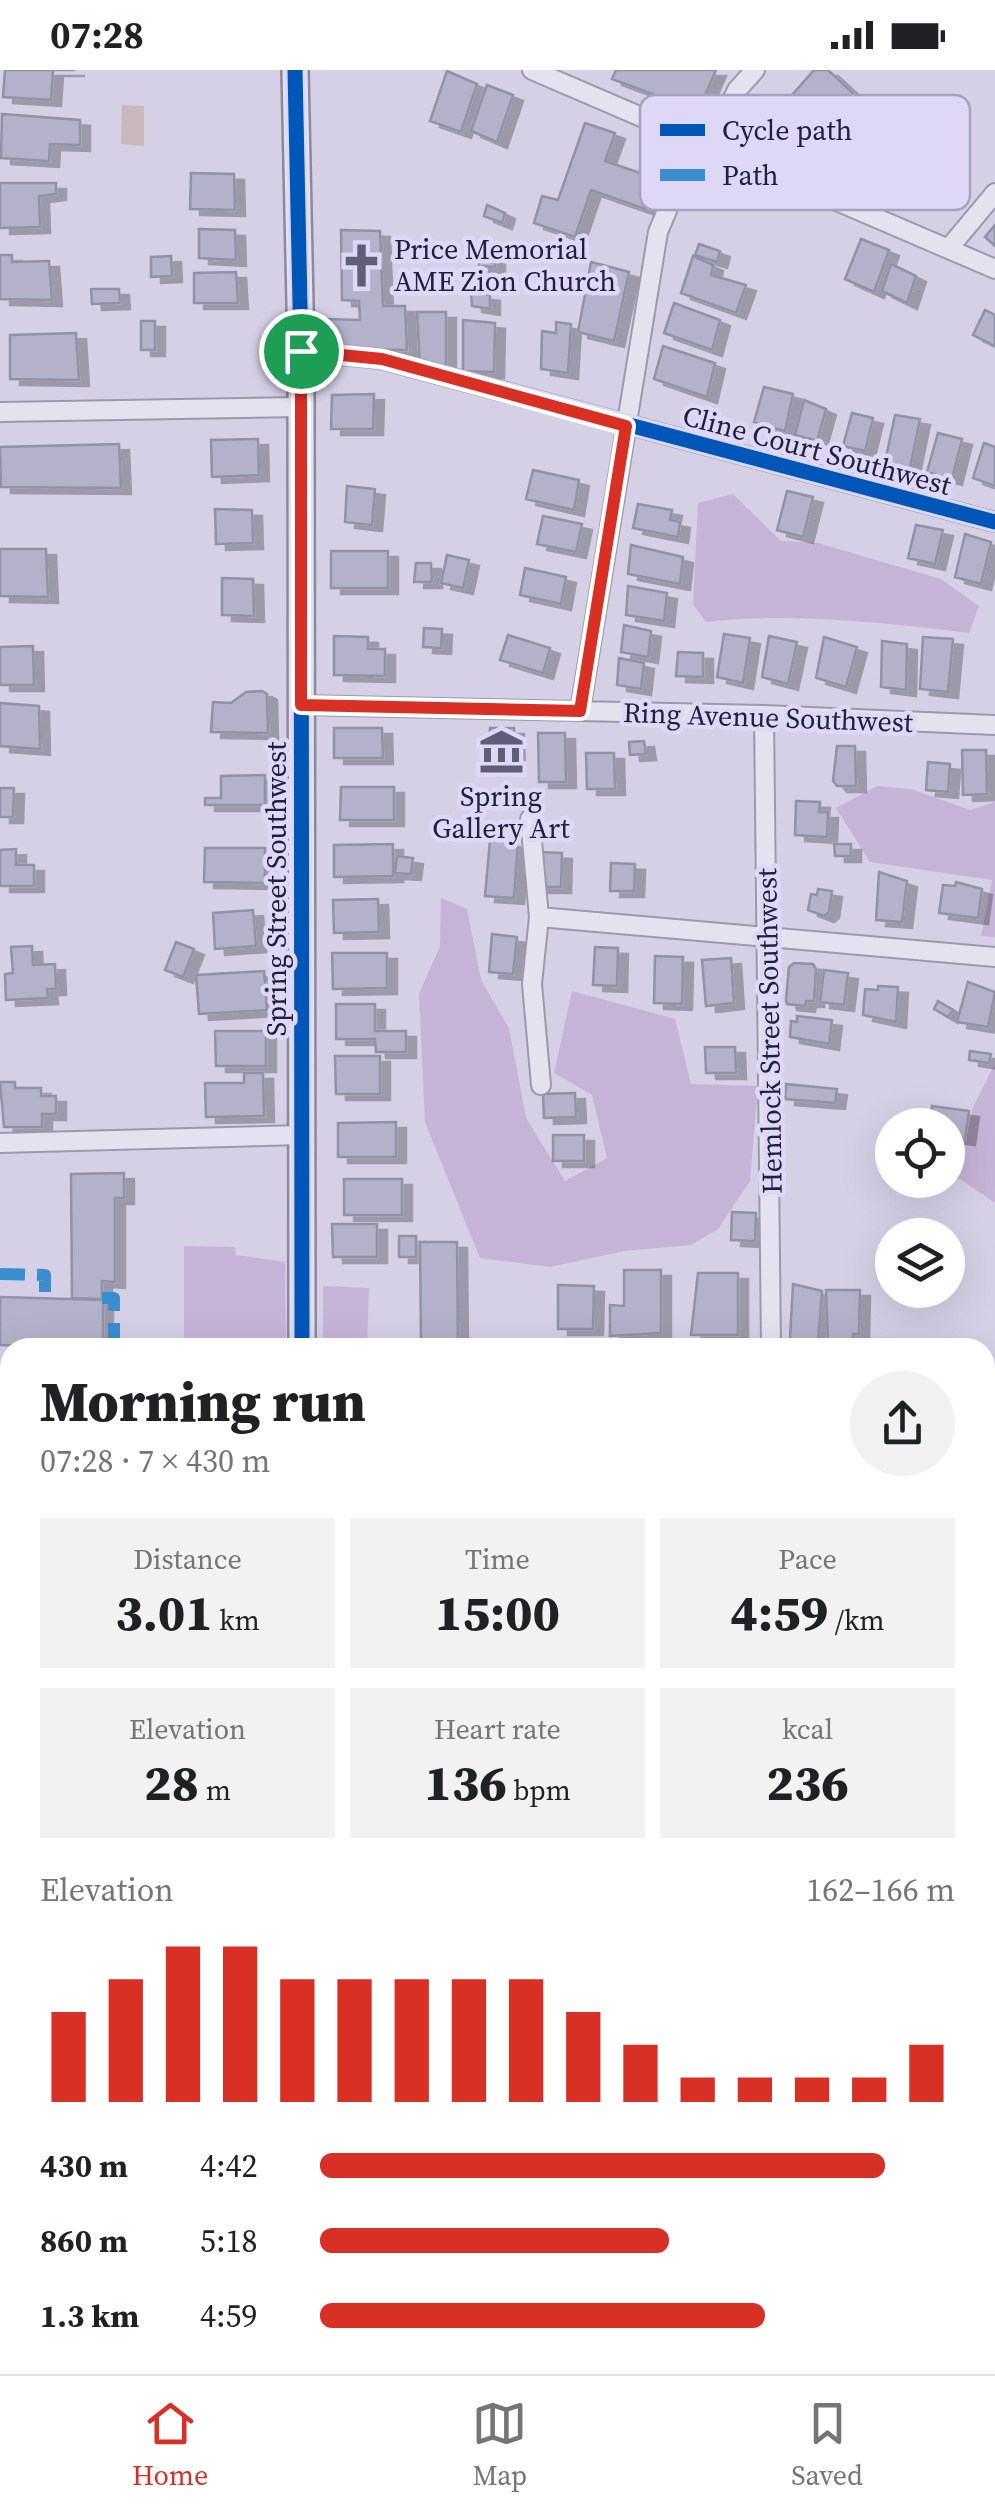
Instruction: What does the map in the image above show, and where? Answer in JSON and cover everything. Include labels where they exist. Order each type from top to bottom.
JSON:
[{"type":"street","name":"Spring Street Southwest","points":[[294,70],[301,351],[302,1338]]},
{"type":"street","points":[[532,70],[640,116]]},
{"type":"street","points":[[735,95],[755,70]]},
{"type":"street","points":[[948,248],[995,193]]},
{"type":"street","points":[[580,711],[658,232],[667,210]]},
{"type":"street","points":[[860,210],[995,269]]},
{"type":"street","name":"Cline Court Southwest","points":[[301,351],[382,359],[995,522]]},
{"type":"street","points":[[0,412],[301,408]]},
{"type":"street","name":"Ring Avenue Southwest","points":[[301,705],[764,715],[995,725]]},
{"type":"street","name":"Hemlock Street Southwest","points":[[764,715],[772,1338]]},
{"type":"street","points":[[530,819],[539,917],[532,984],[541,1085]]},
{"type":"street","points":[[539,917],[995,956]]},
{"type":"street","points":[[0,1143],[302,1135]]},
{"type":"shaded area","points":[[122,105],[144,106],[144,146],[121,144]]},
{"type":"shaded area","points":[[733,494],[781,541],[818,543],[941,579],[979,606],[969,633],[803,618],[706,622],[693,604],[698,503]]},
{"type":"shaded area","points":[[877,786],[911,789],[970,810],[995,802],[995,937],[981,936],[992,880],[870,862],[836,808]]},
{"type":"shaded area","points":[[441,898],[467,909],[481,980],[509,1028],[526,1118],[565,1181],[607,1158],[592,1095],[554,1073],[572,991],[675,1019],[691,1084],[758,1086],[750,1181],[718,1229],[691,1245],[624,1251],[550,1267],[480,1258],[425,1122],[419,994],[440,946]]},
{"type":"shaded area","points":[[995,1064],[995,1203],[965,1182],[965,1142],[973,1107]]},
{"type":"shaded area","points":[[184,1246],[235,1247],[236,1255],[285,1262],[286,1338],[184,1338]]},
{"type":"shaded area","points":[[323,1286],[369,1288],[367,1338],[323,1338]]},
{"type":"building","points":[[5,70],[53,70],[51,100],[3,97]]},
{"type":"building","points":[[616,70],[716,70],[705,95],[655,95],[612,79]]},
{"type":"building","points":[[814,70],[828,70],[855,95],[794,95]]},
{"type":"building","points":[[447,71],[477,84],[461,132],[430,121]]},
{"type":"building","points":[[487,85],[513,95],[497,142],[471,131]]},
{"type":"building","points":[[2,114],[80,120],[80,145],[50,144],[49,161],[1,158]]},
{"type":"building","points":[[585,123],[615,133],[605,161],[640,173],[640,207],[591,190],[575,237],[534,223],[542,196],[558,200]]},
{"type":"building","points":[[191,173],[234,174],[235,210],[190,209]]},
{"type":"building","points":[[0,183],[56,183],[56,194],[39,196],[40,227],[0,228]]},
{"type":"building","points":[[487,205],[505,213],[502,223],[484,216]]},
{"type":"building","points":[[995,225],[995,246],[985,237]]},
{"type":"building","points":[[199,229],[235,230],[236,260],[199,258]]},
{"type":"building","name":"Price Memorial AME Zion Church","points":[[341,230],[380,231],[383,306],[405,306],[407,350],[329,349],[327,319],[360,320],[359,301],[342,300]]},
{"type":"building","points":[[861,239],[889,250],[874,292],[845,279]]},
{"type":"building","points":[[480,244],[495,245],[495,267],[479,266]]},
{"type":"building","points":[[699,244],[720,251],[717,262],[695,255]]},
{"type":"building","points":[[0,255],[12,255],[12,262],[49,261],[52,300],[0,299]]},
{"type":"building","points":[[171,256],[172,276],[151,277],[151,257]]},
{"type":"building","points":[[693,256],[713,265],[711,275],[746,285],[736,313],[681,293]]},
{"type":"building","points":[[591,262],[629,272],[614,341],[578,332]]},
{"type":"building","points":[[891,264],[916,276],[907,303],[882,291]]},
{"type":"building","points":[[236,272],[238,303],[194,303],[194,273]]},
{"type":"building","points":[[91,289],[119,289],[120,303],[92,304]]},
{"type":"building","points":[[471,293],[490,295],[490,309],[472,306]]},
{"type":"building","points":[[674,303],[720,320],[712,350],[664,333]]},
{"type":"building","points":[[985,310],[995,315],[995,346],[973,335]]},
{"type":"building","points":[[417,312],[446,312],[446,365],[420,366]]},
{"type":"building","points":[[463,320],[495,323],[494,372],[463,371]]},
{"type":"building","points":[[141,321],[155,321],[155,350],[141,350]]},
{"type":"building","points":[[556,322],[571,324],[568,373],[541,369],[542,331],[556,333]]},
{"type":"building","points":[[76,333],[79,380],[10,379],[10,335]]},
{"type":"building","points":[[663,346],[715,363],[707,397],[654,379]]},
{"type":"building","points":[[764,387],[793,394],[785,431],[754,422]]},
{"type":"building","points":[[374,394],[373,429],[331,429],[332,395]]},
{"type":"building","points":[[804,400],[826,409],[817,441],[795,435]]},
{"type":"building","points":[[852,413],[873,418],[865,451],[843,446]]},
{"type":"building","points":[[895,415],[920,419],[910,468],[885,462]]},
{"type":"building","points":[[938,433],[962,439],[952,479],[927,472]]},
{"type":"building","points":[[258,439],[259,475],[212,477],[211,440]]},
{"type":"building","points":[[984,443],[995,447],[995,486],[973,478]]},
{"type":"building","points":[[119,444],[121,488],[1,487],[0,447]]},
{"type":"building","points":[[533,470],[579,480],[574,510],[526,499]]},
{"type":"building","points":[[347,486],[375,489],[372,525],[345,522]]},
{"type":"building","points":[[787,491],[813,497],[803,537],[777,530]]},
{"type":"building","points":[[638,504],[672,510],[670,520],[680,522],[678,537],[633,528]]},
{"type":"building","points":[[215,509],[252,510],[253,543],[216,544]]},
{"type":"building","points":[[543,516],[582,524],[576,552],[537,544]]},
{"type":"building","points":[[916,525],[943,530],[935,564],[908,558]]},
{"type":"building","points":[[965,534],[991,542],[981,584],[955,577]]},
{"type":"building","points":[[631,545],[683,557],[680,584],[628,574]]},
{"type":"building","points":[[0,549],[46,549],[48,597],[0,596]]},
{"type":"building","points":[[331,551],[388,551],[388,588],[331,588]]},
{"type":"building","points":[[447,555],[469,560],[463,588],[441,583]]},
{"type":"building","points":[[416,563],[431,563],[432,582],[414,582]]},
{"type":"building","points":[[525,568],[566,577],[561,604],[520,595]]},
{"type":"building","points":[[222,578],[253,579],[254,616],[222,615]]},
{"type":"building","points":[[628,586],[667,593],[664,621],[626,615]]},
{"type":"building","points":[[624,625],[651,631],[648,657],[621,652]]},
{"type":"building","points":[[424,628],[442,629],[441,648],[423,647]]},
{"type":"building","points":[[724,634],[750,638],[743,683],[717,677]]},
{"type":"building","points":[[508,635],[550,648],[543,673],[500,660]]},
{"type":"building","points":[[334,636],[368,637],[368,649],[385,649],[385,676],[334,675]]},
{"type":"building","points":[[769,636],[797,642],[788,684],[762,677]]},
{"type":"building","points":[[824,637],[857,647],[846,687],[816,678]]},
{"type":"building","points":[[923,637],[953,639],[948,692],[920,689]]},
{"type":"building","points":[[882,641],[907,644],[906,690],[881,687]]},
{"type":"building","points":[[33,646],[34,685],[0,685],[0,647]]},
{"type":"building","points":[[678,652],[703,653],[703,677],[676,676]]},
{"type":"building","points":[[619,658],[644,663],[641,689],[617,685]]},
{"type":"building","points":[[246,692],[267,694],[268,733],[211,732],[213,702],[231,703]]},
{"type":"building","points":[[0,703],[39,706],[40,749],[0,746]]},
{"type":"building","points":[[334,728],[382,728],[383,758],[334,758]]},
{"type":"building","name":"Spring Gallery Art","points":[[490,728],[514,728],[515,769],[488,770]]},
{"type":"building","points":[[538,733],[565,733],[566,782],[539,782]]},
{"type":"building","points":[[644,741],[646,754],[630,755],[629,742]]},
{"type":"building","points":[[837,746],[855,746],[856,786],[837,786],[833,781]]},
{"type":"building","points":[[962,750],[986,750],[987,794],[963,795]]},
{"type":"building","points":[[586,753],[614,753],[615,789],[587,789]]},
{"type":"building","points":[[928,762],[950,764],[948,792],[926,790]]},
{"type":"building","points":[[265,775],[265,805],[205,805],[205,798],[221,798],[221,776]]},
{"type":"building","points":[[341,787],[394,787],[394,820],[340,820]]},
{"type":"building","points":[[0,788],[14,788],[13,817],[0,817]]},
{"type":"building","points":[[796,801],[820,802],[819,812],[828,812],[827,837],[795,835]]},
{"type":"building","points":[[490,840],[518,842],[514,898],[485,896]]},
{"type":"building","points":[[393,844],[393,876],[334,877],[334,845]]},
{"type":"building","points":[[834,844],[851,844],[851,856],[835,856]]},
{"type":"building","points":[[205,848],[265,848],[265,883],[204,882]]},
{"type":"building","points":[[16,849],[16,865],[34,865],[34,886],[0,886],[0,850]]},
{"type":"building","points":[[538,852],[562,853],[561,887],[537,887]]},
{"type":"building","points":[[397,856],[413,858],[411,874],[395,873]]},
{"type":"building","points":[[611,863],[635,864],[634,891],[610,891]]},
{"type":"building","points":[[879,872],[907,881],[902,922],[876,920]]},
{"type":"building","points":[[956,882],[982,889],[978,918],[939,913],[943,885],[955,886]]},
{"type":"building","points":[[818,889],[832,891],[829,912],[824,916],[808,910],[811,894],[817,895]]},
{"type":"building","points":[[378,899],[379,932],[334,933],[333,900]]},
{"type":"building","points":[[253,910],[256,946],[215,949],[213,913]]},
{"type":"building","points":[[492,934],[517,937],[513,974],[489,972]]},
{"type":"building","points":[[176,942],[194,949],[183,977],[165,970]]},
{"type":"building","points":[[32,946],[33,965],[55,964],[56,989],[47,989],[48,998],[6,1000],[5,974],[13,973],[11,947]]},
{"type":"building","points":[[595,947],[618,948],[617,986],[593,985]]},
{"type":"building","points":[[332,953],[387,953],[387,988],[333,989]]},
{"type":"building","points":[[655,956],[683,957],[682,1004],[654,1003]]},
{"type":"building","points":[[731,958],[734,1003],[706,1006],[702,960]]},
{"type":"building","points":[[794,963],[813,964],[816,969],[814,1001],[806,1001],[805,1006],[787,1004],[789,967]]},
{"type":"building","points":[[824,970],[848,973],[844,1005],[820,1002]]},
{"type":"building","points":[[264,971],[267,1010],[199,1014],[196,975]]},
{"type":"building","points":[[968,982],[995,992],[988,1027],[957,1022]]},
{"type":"building","points":[[878,986],[898,987],[896,1022],[863,1015],[865,989],[878,990]]},
{"type":"building","points":[[938,1001],[953,1010],[948,1017],[934,1009]]},
{"type":"building","points":[[336,1004],[375,1004],[375,1031],[406,1031],[406,1052],[376,1052],[375,1039],[336,1039]]},
{"type":"building","points":[[797,1016],[832,1020],[829,1044],[790,1037],[791,1021],[797,1022]]},
{"type":"building","points":[[215,1031],[266,1031],[266,1066],[216,1066]]},
{"type":"building","points":[[705,1047],[735,1047],[736,1073],[706,1073]]},
{"type":"building","points":[[970,1051],[991,1054],[989,1063],[969,1060]]},
{"type":"building","points":[[335,1056],[380,1056],[380,1094],[336,1094]]},
{"type":"building","points":[[244,1073],[263,1073],[264,1116],[206,1117],[205,1083],[244,1083]]},
{"type":"building","points":[[0,1082],[15,1082],[15,1088],[41,1088],[41,1096],[56,1096],[56,1114],[42,1114],[42,1127],[4,1127]]},
{"type":"building","points":[[786,1084],[837,1089],[835,1103],[785,1099]]},
{"type":"building","points":[[575,1093],[576,1117],[544,1118],[543,1094]]},
{"type":"building","points":[[396,1122],[396,1157],[338,1157],[338,1123]]},
{"type":"building","points":[[553,1135],[584,1135],[584,1161],[553,1161]]},
{"type":"building","points":[[124,1173],[124,1198],[115,1198],[115,1282],[102,1281],[102,1299],[72,1298],[71,1174]]},
{"type":"building","points":[[344,1179],[402,1179],[402,1215],[344,1215]]},
{"type":"building","points":[[732,1212],[756,1213],[755,1241],[731,1240]]},
{"type":"building","points":[[332,1224],[377,1224],[377,1257],[333,1257]]},
{"type":"building","points":[[399,1236],[416,1236],[416,1257],[399,1257]]},
{"type":"building","points":[[420,1242],[457,1242],[458,1338],[421,1338]]},
{"type":"building","points":[[624,1270],[661,1270],[661,1333],[610,1336],[610,1305],[624,1306]]},
{"type":"building","points":[[698,1273],[738,1273],[738,1335],[691,1335]]},
{"type":"building","points":[[793,1284],[822,1291],[818,1338],[790,1338]]},
{"type":"building","points":[[558,1285],[594,1286],[593,1329],[558,1329]]},
{"type":"building","points":[[826,1290],[860,1290],[859,1334],[853,1334],[853,1338],[828,1338]]},
{"type":"building","points":[[0,1297],[103,1300],[103,1338],[0,1338]]},
{"type":"marked path","points":[[0,1274],[45,1275],[45,1298]]},
{"type":"marked path","points":[[102,1298],[114,1298],[114,1338]]},
{"type":"cycle path","points":[[295,70],[301,351],[302,1338]]},
{"type":"cycle path","points":[[301,351],[381,359],[995,522]]},
{"type":"place","name":"Price Memorial AME Zion Church","points":[[361,265]]},
{"type":"place","name":"Spring Gallery Art","points":[[501,751]]},
{"type":"route","points":[[301,351],[382,359],[626,426],[580,711],[301,705],[301,351]]}]
